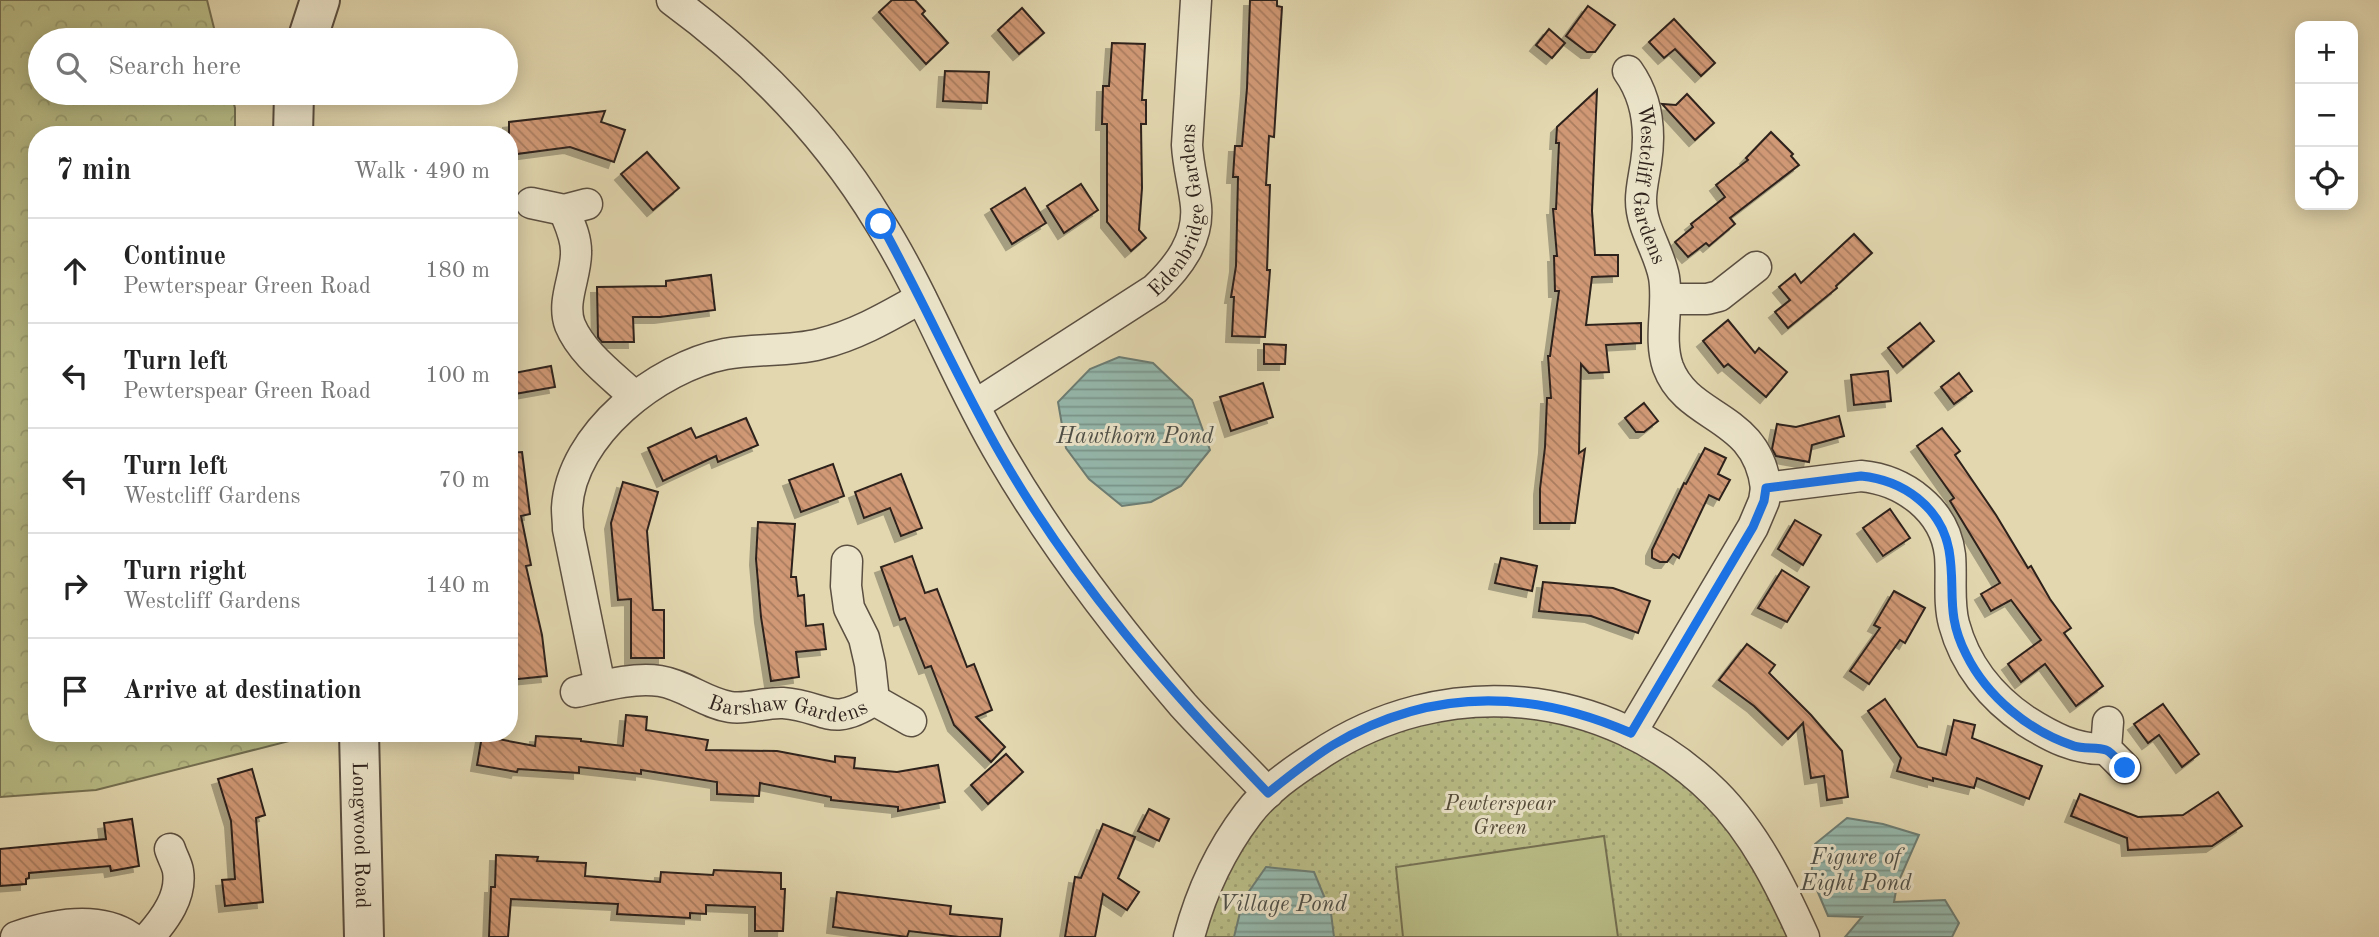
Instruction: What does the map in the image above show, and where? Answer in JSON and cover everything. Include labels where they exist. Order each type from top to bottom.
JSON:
[{"type":"street","name":"Edenbridge Gardens","points":[[975,405],[1156,289],[1169,276],[1190,244],[1196,207],[1187,145],[1196,0]]},
{"type":"street","points":[[311,28],[321,2]]},
{"type":"street","points":[[684,3],[768,82],[811,127],[845,169],[881,224],[1001,455],[1033,507],[1116,624],[1185,707],[1268,793]]},
{"type":"street","name":"Westcliff Gardens","points":[[1622,67],[1639,86],[1647,115],[1648,141],[1642,184],[1642,214],[1659,257],[1667,299],[1663,342],[1668,368],[1675,382],[1693,400],[1742,435],[1759,461],[1766,488]]},
{"type":"street","points":[[293,126],[294,105]]},
{"type":"street","points":[[531,203],[576,207],[576,252],[567,308],[570,323],[588,352],[635,397]]},
{"type":"street","points":[[1667,299],[1707,299],[1719,296],[1756,267]]},
{"type":"street","name":"Barshaw Gardens","points":[[849,559],[846,586],[849,608],[864,638],[874,700],[856,712],[827,714],[782,703],[730,708],[662,681],[644,680],[588,689],[567,508],[577,470],[599,434],[635,397],[657,381],[700,361],[756,350],[819,345],[866,328],[921,298]]},
{"type":"street","points":[[1631,733],[1753,527],[1764,501],[1766,488],[1861,476],[1889,481],[1911,493],[1928,508],[1943,530],[1950,553],[1951,611],[1954,625],[1966,655],[1984,684],[2009,708],[2049,734],[2075,746],[2113,746]]},
{"type":"street","points":[[874,700],[911,721]]},
{"type":"street","points":[[1189,937],[1198,905],[1221,856],[1250,812],[1299,767],[1354,733],[1400,715],[1451,703],[1504,700],[1532,702],[1586,715],[1631,733],[1674,759],[1716,794],[1757,848],[1777,880],[1804,937]]},
{"type":"street","name":"Longwood Road","points":[[359,742],[364,937]]},
{"type":"street","points":[[149,937],[164,921],[176,896],[178,872],[170,849]]},
{"type":"street","points":[[16,937],[78,923],[102,925],[130,937]]},
{"type":"green space","points":[[0,0],[207,0],[214,28],[28,28],[28,105],[234,105],[235,126],[28,126],[28,742],[285,742],[96,790],[0,797]]},
{"type":"green space","name":"Pewterspear Green","points":[[1525,694],[1716,794],[1804,937],[1196,937],[1222,858],[1337,738]]},
{"type":"green space","points":[[1604,836],[1618,937],[1403,937],[1396,867]]},
{"type":"water","name":"Hawthorn Pond","points":[[1119,357],[1153,363],[1192,400],[1210,450],[1181,486],[1151,502],[1122,506],[1089,479],[1066,448],[1058,402],[1090,369]]},
{"type":"water","name":"Figure of Eight Pond","points":[[1847,818],[1883,824],[1919,835],[1897,885],[1894,902],[1945,900],[1959,923],[1952,937],[1845,937],[1862,917],[1828,916],[1811,876],[1815,844]]},
{"type":"water","name":"Village Pond","points":[[1266,867],[1314,872],[1331,913],[1334,937],[1234,937],[1243,900]]},
{"type":"building","points":[[892,0],[915,0],[925,11],[922,14],[948,43],[926,64],[879,12]]},
{"type":"building","points":[[1250,0],[1277,0],[1277,6],[1282,7],[1274,137],[1269,136],[1266,185],[1270,185],[1267,270],[1270,270],[1265,337],[1232,336],[1234,297],[1231,297],[1236,266],[1238,177],[1233,177],[1235,146],[1242,146]]},
{"type":"building","points":[[1588,6],[1615,25],[1595,52],[1587,52],[1566,36]]},
{"type":"building","points":[[1022,8],[1044,33],[1019,54],[998,30]]},
{"type":"building","points":[[1674,19],[1715,63],[1701,76],[1675,49],[1664,58],[1649,42]]},
{"type":"building","points":[[1549,29],[1565,43],[1552,58],[1536,45]]},
{"type":"building","points":[[1112,43],[1145,44],[1142,100],[1146,100],[1146,124],[1141,124],[1142,188],[1139,230],[1146,238],[1131,251],[1107,222],[1107,124],[1102,124],[1103,86],[1109,86]]},
{"type":"building","points":[[945,71],[989,72],[987,103],[943,101]]},
{"type":"building","points":[[1597,90],[1592,211],[1595,255],[1618,255],[1618,276],[1592,277],[1586,325],[1641,323],[1641,343],[1606,345],[1609,372],[1589,373],[1581,364],[1579,453],[1585,449],[1575,523],[1540,523],[1547,398],[1551,398],[1548,356],[1559,291],[1555,291],[1554,256],[1557,256],[1553,209],[1556,209],[1559,143],[1556,143],[1557,127]]},
{"type":"building","points":[[1687,94],[1714,123],[1695,140],[1662,104],[1676,105]]},
{"type":"building","points":[[605,111],[601,122],[625,130],[614,162],[570,147],[518,154],[518,126],[509,126],[509,122]]},
{"type":"building","points":[[1771,132],[1793,154],[1791,156],[1799,165],[1730,218],[1735,224],[1709,246],[1706,243],[1688,257],[1675,242],[1693,227],[1691,224],[1725,197],[1716,185],[1748,160],[1746,158]]},
{"type":"building","points":[[647,152],[679,188],[653,210],[621,174]]},
{"type":"building","points":[[1081,184],[1098,210],[1064,233],[1047,206]]},
{"type":"building","points":[[1025,188],[1046,223],[1012,244],[991,209]]},
{"type":"building","points":[[1854,234],[1872,253],[1836,286],[1837,288],[1788,328],[1775,312],[1790,300],[1779,287],[1795,274],[1801,283]]},
{"type":"building","points":[[711,275],[715,310],[660,317],[633,317],[634,342],[602,342],[598,337],[597,287],[666,286],[666,281]]},
{"type":"building","points":[[1728,320],[1755,353],[1759,348],[1787,372],[1766,397],[1728,364],[1724,367],[1703,341]]},
{"type":"building","points":[[1920,323],[1934,341],[1903,367],[1888,348]]},
{"type":"building","points":[[1264,344],[1286,345],[1285,364],[1264,364]]},
{"type":"building","points":[[551,366],[555,387],[518,393],[518,372]]},
{"type":"building","points":[[1888,371],[1891,401],[1854,405],[1851,375]]},
{"type":"building","points":[[1959,373],[1972,391],[1954,404],[1941,387]]},
{"type":"building","points":[[1263,383],[1273,417],[1231,431],[1220,397]]},
{"type":"building","points":[[1644,403],[1658,421],[1644,432],[1636,432],[1625,418]]},
{"type":"building","points":[[1839,416],[1844,436],[1812,445],[1809,462],[1776,456],[1772,449],[1777,424],[1796,427]]},
{"type":"building","points":[[746,418],[758,445],[718,462],[716,456],[663,481],[648,448],[691,428],[696,438]]},
{"type":"building","points":[[1942,428],[1960,451],[1955,455],[2028,568],[2031,566],[2071,628],[2064,633],[2103,686],[2076,706],[2045,664],[2021,682],[2008,664],[2041,640],[2011,600],[1991,611],[1981,594],[2000,583],[1950,501],[1954,498],[1917,446]]},
{"type":"building","points":[[1705,448],[1726,458],[1718,474],[1730,480],[1719,500],[1709,495],[1679,558],[1673,554],[1667,562],[1660,562],[1652,558],[1652,550],[1684,483],[1686,484]]},
{"type":"building","points":[[518,452],[522,452],[530,514],[521,516],[531,565],[526,566],[542,635],[547,676],[518,679]]},
{"type":"building","points":[[833,464],[844,496],[801,512],[789,480]]},
{"type":"building","points":[[901,474],[922,528],[901,536],[890,508],[864,518],[855,492]]},
{"type":"building","points":[[623,482],[658,492],[647,531],[653,610],[664,610],[664,658],[631,658],[631,599],[618,600],[611,523]]},
{"type":"building","points":[[1890,509],[1910,538],[1883,556],[1863,528]]},
{"type":"building","points":[[1795,520],[1821,535],[1803,565],[1778,549]]},
{"type":"building","points":[[758,522],[795,524],[791,577],[796,577],[798,596],[804,595],[806,626],[823,624],[826,649],[796,652],[799,677],[771,681],[761,617],[756,559]]},
{"type":"building","points":[[912,556],[925,593],[937,589],[967,667],[974,664],[992,710],[976,717],[1005,747],[991,762],[954,725],[931,666],[925,668],[905,618],[900,620],[881,567]]},
{"type":"building","points":[[1501,558],[1537,566],[1532,591],[1495,583]]},
{"type":"building","points":[[1782,570],[1809,587],[1787,622],[1758,608]]},
{"type":"building","points":[[1543,582],[1613,588],[1650,601],[1638,633],[1591,616],[1539,611]]},
{"type":"building","points":[[1894,591],[1925,608],[1905,643],[1900,640],[1869,684],[1850,671],[1880,628],[1874,625]]},
{"type":"building","points":[[1747,644],[1775,665],[1769,673],[1842,751],[1848,797],[1827,800],[1824,776],[1811,778],[1803,723],[1788,739],[1754,706],[1719,680]]},
{"type":"building","points":[[1885,699],[1918,747],[1946,755],[1954,720],[1975,725],[1972,738],[2042,766],[2029,799],[1977,778],[1974,788],[1897,771],[1901,758],[1868,711]]},
{"type":"building","points":[[2163,704],[2199,754],[2182,767],[2159,735],[2148,743],[2134,724]]},
{"type":"building","points":[[626,715],[647,717],[646,730],[708,740],[706,750],[777,751],[835,762],[835,756],[855,758],[854,768],[897,772],[938,765],[945,802],[898,811],[898,807],[831,800],[831,797],[760,783],[759,796],[717,794],[717,782],[641,770],[641,774],[579,767],[579,773],[518,769],[517,772],[477,765],[481,742],[514,742],[535,746],[536,736],[581,739],[623,746]]},
{"type":"building","points":[[1006,754],[1023,772],[988,804],[971,785]]},
{"type":"building","points":[[252,769],[265,815],[256,818],[263,902],[225,906],[222,880],[235,879],[231,821],[218,779]]},
{"type":"building","points":[[2218,792],[2242,826],[2212,846],[2128,850],[2127,838],[2071,816],[2080,794],[2138,817],[2183,815]]},
{"type":"building","points":[[1149,809],[1169,819],[1159,841],[1138,831]]},
{"type":"building","points":[[132,819],[139,866],[111,871],[110,866],[29,873],[26,884],[0,886],[0,849],[106,839],[104,823]]},
{"type":"building","points":[[1103,824],[1135,837],[1118,878],[1139,892],[1127,910],[1103,894],[1095,937],[1065,937],[1075,877],[1081,878]]},
{"type":"building","points":[[496,855],[538,857],[537,861],[586,863],[585,876],[660,882],[661,872],[713,875],[714,870],[781,873],[781,889],[785,889],[783,931],[755,931],[755,907],[706,905],[706,914],[690,913],[690,918],[617,914],[618,904],[511,899],[508,937],[489,937],[491,887],[495,887]]},
{"type":"building","points":[[837,892],[951,906],[950,914],[1002,919],[1000,937],[959,937],[909,931],[907,937],[833,927]]},
{"type":"route","points":[[881,224],[1001,455],[1063,552],[1125,635],[1185,707],[1268,793],[1299,767],[1354,733],[1400,715],[1451,703],[1504,700],[1532,702],[1586,715],[1631,733],[1753,527],[1760,514],[1766,488],[1861,476],[1876,477],[1900,486],[1920,500],[1937,519],[1950,553],[1950,594],[1954,625],[1966,655],[1984,684],[2009,708],[2035,727],[2075,746],[2106,750],[2125,768]]}]
